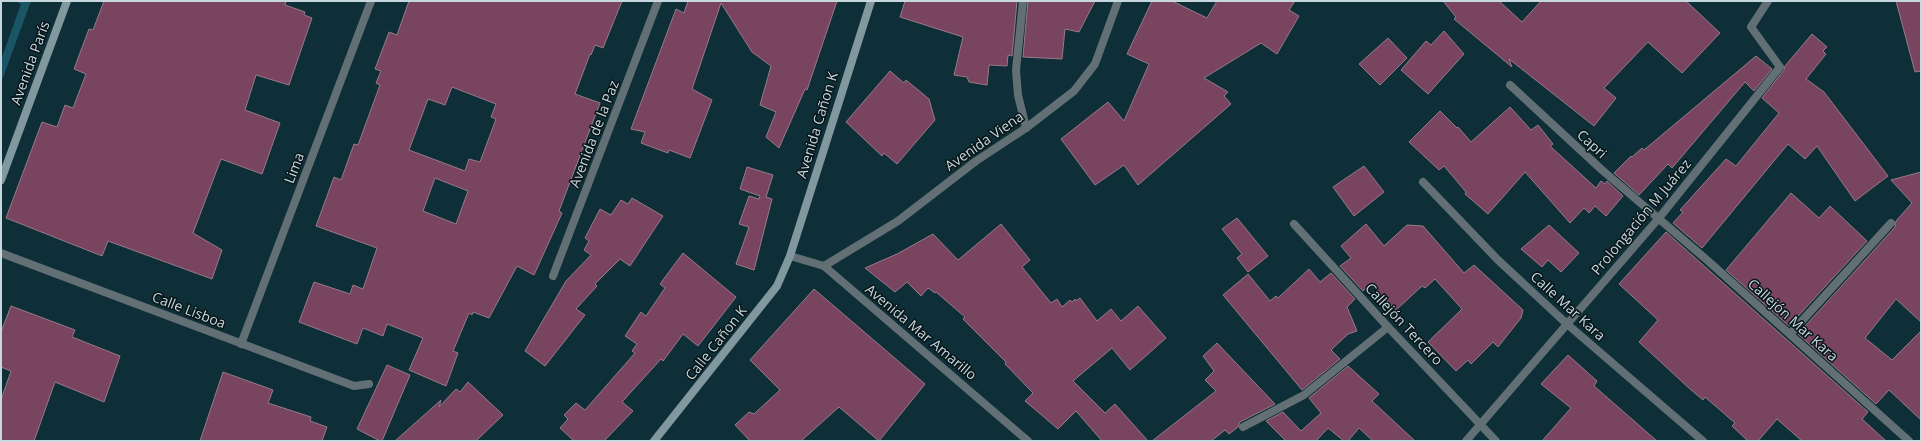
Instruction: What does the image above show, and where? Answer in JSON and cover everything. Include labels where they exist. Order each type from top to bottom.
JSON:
[{"type":"street","name":"Avenida París","points":[[1,180],[67,1]]},
{"type":"street","name":"Lima","points":[[241,344],[371,1]]},
{"type":"street","name":"Avenida de la Paz","points":[[554,276],[658,1]]},
{"type":"street","name":"Avenida Cañon K","points":[[790,256],[871,1]]},
{"type":"street","points":[[1023,1],[1016,70],[1018,96],[1026,128]]},
{"type":"street","name":"Avenida Viena","points":[[824,266],[898,221],[976,161],[1026,128],[1074,91],[1095,64],[1118,1]]},
{"type":"street","name":"Prolongación M Juárez","points":[[1466,441],[1659,218],[1780,67],[1751,27],[1768,1]]},
{"type":"street","name":"Capri","points":[[1510,85],[1602,170],[1659,218]]},
{"type":"street","name":"Calle Mar Kara","points":[[1423,182],[1498,260],[1567,324],[1703,441]]},
{"type":"street","name":"Callejón Mar Kara","points":[[1659,218],[1909,441]]},
{"type":"street","points":[[1790,334],[1891,222]]},
{"type":"street","name":"Callejón Tercero","points":[[1294,224],[1388,327],[1496,441]]},
{"type":"street","name":"Calle Lisboa","points":[[1,252],[354,386],[369,384]]},
{"type":"street","name":"Avenida Mar Amarillo","points":[[790,256],[824,266],[1028,441]]},
{"type":"street","name":"Calle Cañon K","points":[[654,441],[777,286],[790,256]]},
{"type":"street","points":[[1243,427],[1304,395],[1388,327]]},
{"type":"shaded area","points":[[15,1],[31,1],[1,83],[1,60],[21,4]]},
{"type":"building","points":[[104,1],[286,1],[285,5],[305,12],[304,15],[312,18],[289,85],[256,75],[245,110],[280,123],[262,174],[221,159],[193,233],[222,250],[212,279],[108,241],[102,256],[6,218],[42,122],[57,127],[65,105],[73,108],[86,74],[74,69],[89,29],[93,30]]},
{"type":"building","points":[[409,1],[622,1],[603,48],[595,45],[591,55],[590,54],[575,94],[600,103],[559,211],[562,213],[534,275],[517,266],[489,318],[473,312],[472,315],[469,313],[453,351],[458,353],[446,386],[409,370],[423,338],[387,324],[383,336],[363,328],[357,344],[299,322],[314,282],[350,294],[353,285],[363,289],[377,248],[316,226],[334,177],[341,180],[354,144],[358,145],[380,85],[376,83],[381,71],[375,69],[389,32],[397,35]],"holes":[[[452,87],[496,104],[491,117],[496,119],[480,162],[469,159],[465,171],[409,150],[428,99],[445,105]],[[435,178],[468,191],[456,224],[423,211]]]},
{"type":"building","points":[[688,1],[837,1],[807,90],[805,89],[779,148],[766,137],[776,112],[760,105],[771,66],[752,52],[721,3],[692,89],[712,100],[690,158],[669,150],[668,153],[641,143],[645,132],[631,129],[676,9],[684,13]]},
{"type":"building","points":[[905,1],[1017,1],[1012,56],[1008,55],[1007,66],[989,65],[987,85],[969,82],[967,77],[954,75],[963,37],[900,17]]},
{"type":"building","points":[[1028,1],[1095,1],[1079,32],[1065,29],[1062,59],[1023,57]]},
{"type":"building","points":[[1152,1],[1172,1],[1207,18],[1217,1],[1295,1],[1289,10],[1299,16],[1277,54],[1261,43],[1204,78],[1228,92],[1224,96],[1231,104],[1138,185],[1124,165],[1095,185],[1061,139],[1108,102],[1124,121],[1149,64],[1127,54]]},
{"type":"building","points":[[1443,1],[1499,1],[1522,22],[1541,1],[1686,1],[1720,33],[1682,73],[1648,42],[1604,88],[1616,98],[1594,126],[1509,59],[1512,67],[1454,19],[1456,17]]},
{"type":"building","points":[[1896,1],[1921,1],[1921,71],[1915,72]]},
{"type":"building","points":[[1444,31],[1464,54],[1428,94],[1401,70],[1426,41],[1431,45]]},
{"type":"building","points":[[1812,34],[1827,47],[1823,51],[1826,54],[1806,79],[1824,92],[1888,176],[1855,201],[1817,146],[1805,159],[1788,144],[1702,248],[1673,223],[1683,212],[1680,210],[1726,159],[1736,166],[1779,113],[1762,98],[1784,70],[1785,66]]},
{"type":"building","points":[[1388,38],[1407,58],[1380,85],[1359,64]]},
{"type":"building","points":[[1756,56],[1772,69],[1754,91],[1745,82],[1672,168],[1668,164],[1639,195],[1614,173],[1631,156],[1632,157],[1642,148],[1644,150]]},
{"type":"building","points":[[890,71],[904,83],[906,80],[929,99],[935,120],[897,164],[884,153],[882,156],[846,122]]},
{"type":"building","points":[[1510,107],[1531,130],[1538,125],[1553,144],[1550,146],[1596,188],[1601,181],[1605,184],[1607,181],[1623,196],[1606,216],[1595,206],[1589,213],[1584,208],[1570,223],[1525,172],[1488,214],[1465,194],[1466,192],[1444,166],[1439,170],[1409,142],[1440,111],[1457,128],[1458,127],[1471,142]]},
{"type":"building","points":[[1364,166],[1384,192],[1354,216],[1333,187]]},
{"type":"building","points":[[747,167],[773,175],[766,197],[772,199],[754,270],[736,264],[749,227],[739,224],[749,196],[759,199],[760,196],[740,189]]},
{"type":"building","points":[[1921,172],[1921,322],[1896,299],[1865,338],[1892,360],[1921,331],[1921,420],[1889,390],[1876,404],[1798,334],[1895,227],[1896,221],[1912,203],[1891,180]]},
{"type":"building","points":[[1791,193],[1819,218],[1830,206],[1867,241],[1789,326],[1726,270]]},
{"type":"building","points":[[632,198],[663,216],[630,266],[620,259],[595,284],[597,286],[576,309],[585,315],[545,366],[525,351],[566,281],[591,255],[584,250],[589,241],[585,238],[600,209],[611,215],[621,200],[628,204]]},
{"type":"building","points":[[1237,218],[1268,256],[1248,272],[1237,258],[1242,254],[1222,229]]},
{"type":"building","points":[[1001,224],[1030,260],[1022,267],[1051,303],[1057,299],[1062,307],[1070,300],[1072,302],[1075,299],[1076,301],[1080,298],[1097,321],[1111,309],[1121,321],[1138,306],[1166,338],[1130,370],[1112,348],[1073,381],[1105,413],[1115,404],[1148,441],[1102,441],[1076,411],[1058,429],[1025,401],[1033,393],[1005,364],[1006,362],[963,319],[965,317],[936,292],[935,293],[928,288],[921,296],[907,282],[895,292],[865,268],[897,254],[933,234],[958,260]]},
{"type":"building","points":[[1366,224],[1384,246],[1407,225],[1423,226],[1464,273],[1474,265],[1523,310],[1521,318],[1498,347],[1493,342],[1471,364],[1468,360],[1456,371],[1428,342],[1462,309],[1435,279],[1425,288],[1422,286],[1396,310],[1370,284],[1363,291],[1340,266],[1351,258],[1341,246]]},
{"type":"building","points":[[1549,225],[1579,253],[1561,272],[1548,260],[1542,267],[1521,249]]},
{"type":"building","points":[[1666,232],[1868,412],[1862,419],[1886,441],[1802,441],[1777,419],[1758,441],[1748,441],[1732,426],[1735,423],[1705,397],[1703,400],[1639,342],[1658,320],[1619,284]]},
{"type":"building","points":[[683,253],[736,297],[698,346],[683,334],[663,361],[661,359],[622,402],[633,411],[604,441],[574,441],[560,428],[568,419],[564,415],[576,403],[585,410],[635,353],[632,351],[637,344],[625,336],[641,312],[646,316],[665,288],[660,284]]},
{"type":"building","points":[[1309,269],[1320,282],[1331,273],[1355,299],[1347,307],[1357,331],[1348,334],[1331,350],[1340,359],[1302,390],[1223,295],[1248,274],[1270,301],[1276,296],[1278,298]]},
{"type":"building","points":[[814,289],[925,384],[879,441],[839,407],[801,441],[750,441],[735,425],[749,412],[754,414],[780,390],[750,360]]},
{"type":"building","points":[[11,306],[75,330],[72,337],[120,356],[104,402],[55,382],[34,441],[1,441],[1,400],[11,371],[1,367],[1,332]]},
{"type":"building","points":[[1217,343],[1275,404],[1240,422],[1238,427],[1229,434],[1225,430],[1211,441],[1152,441],[1216,391],[1205,380],[1214,371],[1203,356]]},
{"type":"building","points":[[1568,355],[1597,381],[1594,386],[1657,441],[1542,441],[1571,408],[1541,384]]},
{"type":"building","points":[[387,365],[410,375],[382,441],[380,441],[357,429]]},
{"type":"building","points":[[1348,366],[1379,394],[1372,401],[1415,441],[1373,441],[1359,428],[1348,441],[1344,441],[1328,428],[1316,441],[1286,441],[1266,421],[1283,412],[1301,431],[1321,413],[1309,398]]},
{"type":"building","points":[[223,372],[273,390],[268,403],[311,417],[310,421],[327,427],[322,441],[200,441]]},
{"type":"building","points":[[468,382],[503,415],[476,441],[395,441],[441,400],[439,407],[456,389],[460,392]]}]
